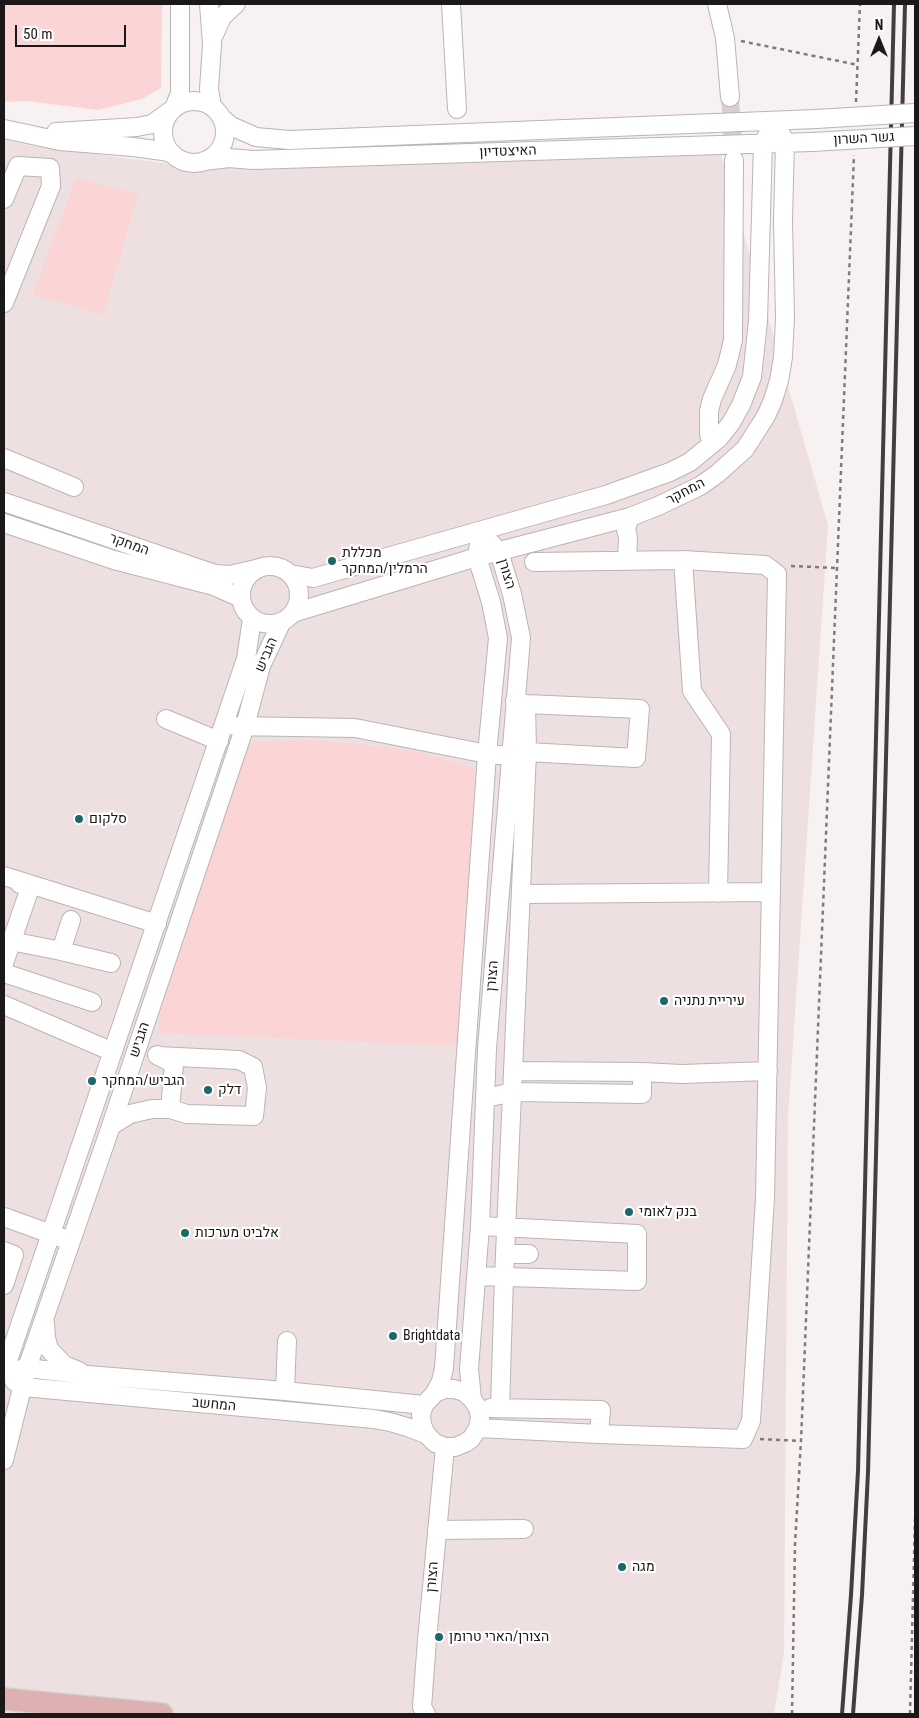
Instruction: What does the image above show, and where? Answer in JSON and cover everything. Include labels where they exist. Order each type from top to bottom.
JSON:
[{"type":"main road","points":[[6,1698],[162,1714]]},
{"type":"street","points":[[172,154],[165,143],[163,134],[164,124],[180,93],[180,4]]},
{"type":"street","points":[[4,129],[60,141],[133,147],[172,154],[185,162],[204,161],[218,151],[223,144],[225,136],[209,89],[212,40],[209,4]]},
{"type":"street","points":[[212,40],[218,22],[236,4]]},
{"type":"street","points":[[451,4],[457,109]]},
{"type":"street","points":[[717,4],[725,38],[730,98]]},
{"type":"street","points":[[23,134],[138,127],[152,124],[185,101],[192,100],[204,102],[217,113]]},
{"type":"street","name":"האיצטדיון","points":[[217,113],[232,126],[256,137],[289,140],[816,119]]},
{"type":"street","name":"גשר השרון","points":[[816,119],[915,113]]},
{"type":"street","points":[[290,574],[313,578],[481,532],[606,495],[652,480],[690,462],[719,438],[731,423],[741,405],[752,377],[758,321],[763,143],[774,121]]},
{"type":"street","name":"המחקר","points":[[288,617],[477,557],[630,517],[700,486],[717,474],[745,448],[761,424],[773,400],[779,381],[783,357],[786,318],[782,220],[785,142],[774,121]]},
{"type":"street","name":"גשר השרון","points":[[812,142],[915,136]]},
{"type":"street","name":"האיצטדיון","points":[[204,161],[229,158],[253,160],[812,142]]},
{"type":"street","points":[[712,444],[709,434],[709,412],[712,399],[727,364],[733,340],[734,160]]},
{"type":"street","points":[[4,199],[18,166],[50,168],[51,186],[4,303]]},
{"type":"street","points":[[4,458],[74,487]]},
{"type":"street","name":"המחקר","points":[[4,502],[215,574],[230,574],[256,569]]},
{"type":"street","points":[[627,560],[628,538],[626,529],[630,517]]},
{"type":"street","name":"המחקר","points":[[4,523],[114,560],[214,586],[241,598]]},
{"type":"street","name":"הצורן","points":[[475,1403],[469,1368],[480,1226],[487,1049],[519,754],[521,703],[521,638],[512,594],[500,552],[481,532]]},
{"type":"street","name":"הצורן","points":[[429,1399],[441,1381],[444,1368],[487,754],[498,638],[491,602],[477,557],[481,532]]},
{"type":"street","points":[[684,560],[692,691],[722,734],[718,893]]},
{"type":"street","points":[[478,1428],[743,1439],[751,1421],[765,1198],[777,574],[765,565],[684,560],[534,562]]},
{"type":"street","points":[[265,566],[274,566],[283,568],[290,574],[296,581],[299,589],[298,606],[288,617],[267,624],[252,618],[247,613],[241,598],[243,582],[249,574],[265,566]]},
{"type":"street","name":"הגביש","points":[[4,1460],[27,1368],[111,1126],[245,726],[261,666],[288,617]]},
{"type":"street","name":"הגביש","points":[[4,1373],[222,733],[246,658],[252,618]]},
{"type":"street","points":[[166,719],[222,733],[245,726],[355,728],[487,754],[636,758],[640,709],[521,703]]},
{"type":"street","points":[[500,1408],[521,894],[519,754]]},
{"type":"street","points":[[4,876],[157,924]]},
{"type":"street","points":[[4,882],[32,885]]},
{"type":"street","points":[[4,963],[32,885]]},
{"type":"street","points":[[521,894],[771,892]]},
{"type":"street","points":[[61,951],[70,920]]},
{"type":"street","points":[[11,941],[111,963]]},
{"type":"street","points":[[4,973],[92,1002]]},
{"type":"street","points":[[4,1005],[113,1052]]},
{"type":"street","points":[[142,1033],[158,1056],[174,1064],[170,1109]]},
{"type":"street","points":[[467,1049],[487,1049]]},
{"type":"street","points":[[111,1126],[130,1114],[152,1109],[170,1109],[187,1114],[254,1116],[257,1088],[253,1067],[239,1060],[158,1056]]},
{"type":"street","points":[[513,1071],[682,1074],[768,1071]]},
{"type":"street","points":[[486,1098],[513,1092],[642,1094],[642,1072]]},
{"type":"street","points":[[4,1217],[70,1241]]},
{"type":"street","points":[[476,1276],[637,1281],[637,1234],[480,1226]]},
{"type":"street","points":[[4,1251],[14,1255],[4,1285]]},
{"type":"street","points":[[505,1254],[529,1254]]},
{"type":"street","points":[[45,1315],[46,1338],[54,1355],[64,1365],[88,1376]]},
{"type":"street","points":[[285,1391],[287,1341]]},
{"type":"street","name":"המחשב","points":[[4,1373],[27,1368],[88,1376],[285,1391],[429,1399]]},
{"type":"street","points":[[4,1373],[23,1387]]},
{"type":"street","name":"המחשב","points":[[23,1387],[374,1419],[390,1422],[426,1434]]},
{"type":"street","points":[[445,1389],[454,1389],[464,1392],[475,1403],[480,1418],[478,1428],[471,1439],[465,1443],[455,1447],[445,1447],[436,1443],[426,1434],[421,1420],[429,1399],[445,1389]]},
{"type":"street","points":[[475,1403],[500,1408],[601,1410],[599,1434]]},
{"type":"street","name":"הצורן","points":[[422,1712],[445,1447]]},
{"type":"street","points":[[437,1530],[524,1529]]},
{"type":"path","points":[[856,105],[860,4]]},
{"type":"path","points":[[725,38],[858,65]]},
{"type":"path","points":[[792,1714],[795,1544],[801,1441],[854,154]]},
{"type":"path","points":[[765,565],[837,568]]},
{"type":"path","points":[[743,1439],[801,1441]]},
{"type":"path","points":[[910,1714],[915,1519]]},
{"type":"shaded area","points":[[4,4],[162,4],[161,88],[142,99],[98,110],[26,101],[4,102]]},
{"type":"shaded area","points":[[4,139],[32,146],[165,163],[180,171],[202,171],[216,167],[720,151],[828,525],[788,1117],[784,1655],[774,1714],[4,1714]]},
{"type":"shaded area","points":[[76,178],[138,194],[103,315],[33,295]]},
{"type":"shaded area","points":[[316,740],[410,750],[475,768],[460,1046],[158,1033],[161,1005],[248,742]]},
{"type":"tunnel","points":[[730,97],[734,159]]},
{"type":"railway","points":[[842,1714],[858,1471],[894,4]]},
{"type":"railway","points":[[853,1714],[862,1595],[868,1472],[905,4]]},
{"type":"place","name":"מכללת הרמלין/המחקר","points":[[332,561]]},
{"type":"place","name":"סלקום","points":[[79,819]]},
{"type":"place","name":"עיריית נתניה","points":[[664,1001]]},
{"type":"place","name":"הגביש/המחקר","points":[[92,1081]]},
{"type":"place","name":"דלק","points":[[208,1090]]},
{"type":"place","name":"בנק לאומי","points":[[629,1212]]},
{"type":"place","name":"אלביט מערכות","points":[[185,1233]]},
{"type":"place","name":"Brightdata","points":[[393,1336]]},
{"type":"place","name":"מגה","points":[[622,1567]]},
{"type":"place","name":"הצורן/הארי טרומן","points":[[439,1637]]}]
